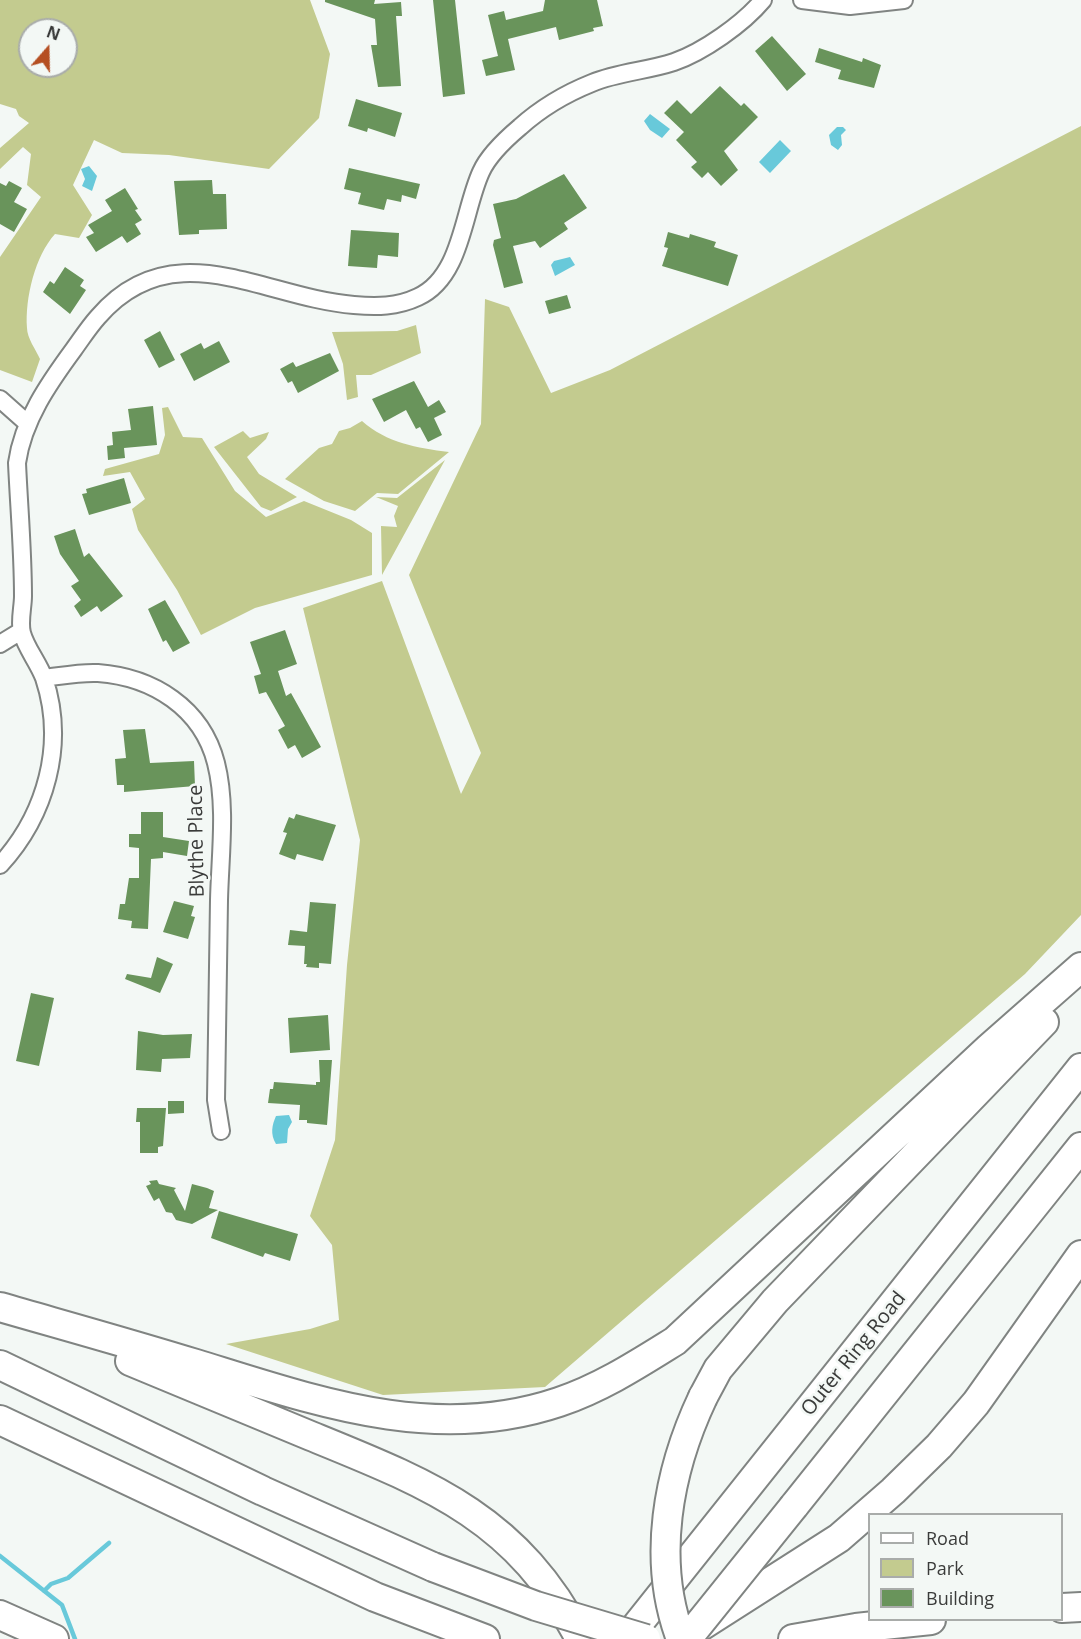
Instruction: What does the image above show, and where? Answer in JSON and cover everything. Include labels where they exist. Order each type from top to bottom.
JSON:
[{"type":"highway","points":[[0,1307],[302,1397],[369,1414],[417,1419],[475,1419],[558,1402],[631,1368],[675,1341],[989,1048],[1081,967]]},
{"type":"highway","points":[[681,1639],[670,1594],[666,1553],[667,1515],[686,1433],[718,1369],[775,1301],[1081,986]]},
{"type":"highway","name":"Outer Ring Road","points":[[626,1639],[1081,1068]]},
{"type":"highway","points":[[687,1639],[1081,1147]]},
{"type":"highway","points":[[672,1639],[690,1633],[838,1538],[893,1491],[939,1446],[976,1403],[1081,1255]]},
{"type":"highway","points":[[0,1307],[414,1478],[465,1507],[499,1533],[528,1561],[580,1639]]},
{"type":"highway","points":[[0,1365],[263,1491],[433,1567],[536,1606],[646,1639]]},
{"type":"highway","points":[[0,1420],[375,1597],[485,1639]]},
{"type":"highway","points":[[1063,1608],[1081,1607]]},
{"type":"highway","points":[[0,1615],[54,1639]]},
{"type":"highway","points":[[793,1639],[856,1628],[922,1621]]},
{"type":"street","points":[[0,865],[19,841],[40,802],[52,765],[52,716],[44,678],[21,631],[23,596],[17,463],[20,445],[27,423],[59,370],[99,316],[127,291],[158,276],[194,272],[222,275],[338,304],[381,307],[419,297],[435,285],[449,266],[482,169],[520,127],[557,101],[592,83],[672,62],[702,50],[763,0]]},
{"type":"street","points":[[802,0],[850,6],[904,0]]},
{"type":"street","points":[[0,399],[27,423]]},
{"type":"street","points":[[0,644],[21,631]]},
{"type":"street","name":"Blythe Place","points":[[44,678],[96,673],[123,676],[148,684],[168,694],[186,710],[207,738],[216,764],[220,816],[216,1100],[220,1131]]},
{"type":"green space","points":[[0,0],[310,0],[330,54],[319,118],[269,169],[169,155],[122,153],[94,140],[73,185],[92,215],[79,238],[55,234],[42,254],[33,278],[28,304],[27,332],[40,359],[32,382],[0,370],[0,257],[41,197],[27,185],[31,154],[23,147],[0,169],[0,148],[29,123],[19,116],[16,109],[0,104]]},
{"type":"green space","points":[[1081,126],[1081,915],[1025,974],[545,1387],[383,1395],[226,1344],[310,1329],[339,1320],[332,1245],[310,1216],[335,1140],[347,965],[360,840],[303,608],[382,581],[461,794],[481,753],[409,575],[481,424],[485,299],[509,307],[551,393],[610,370]]},
{"type":"green space","points":[[416,325],[421,353],[371,375],[356,375],[358,397],[347,400],[343,364],[332,332],[397,331]]},
{"type":"green space","points":[[168,407],[183,437],[202,438],[235,491],[266,517],[304,501],[351,520],[372,533],[372,575],[255,608],[201,635],[177,590],[138,530],[132,509],[145,499],[130,472],[103,476],[105,469],[159,454],[165,435],[162,408]]},
{"type":"green space","points":[[362,421],[382,435],[403,443],[449,452],[398,494],[377,493],[355,511],[324,501],[285,479],[319,448],[332,444],[339,431]]},
{"type":"green space","points":[[243,431],[250,438],[269,432],[266,439],[247,457],[259,474],[297,497],[271,511],[261,507],[214,447]]},
{"type":"green space","points":[[445,460],[382,575],[381,526],[397,527],[394,516],[398,506],[376,497],[397,498]]},
{"type":"water","points":[[650,114],[670,129],[662,138],[650,130],[644,121]]},
{"type":"water","points":[[837,127],[843,127],[846,130],[841,135],[842,145],[838,150],[831,145],[829,135]]},
{"type":"water","points":[[780,140],[791,151],[770,173],[759,162]]},
{"type":"water","points":[[89,166],[97,176],[92,191],[82,186],[85,179],[81,169]]},
{"type":"water","points":[[570,257],[575,265],[555,276],[551,265],[554,261]]},
{"type":"water","points":[[289,1115],[292,1122],[288,1129],[287,1143],[276,1144],[272,1130],[276,1116]]},
{"type":"building","points":[[325,0],[375,0],[374,4],[401,2],[402,16],[396,16],[401,86],[378,87],[371,45],[377,45],[375,19],[325,2]]},
{"type":"building","points":[[433,0],[455,0],[465,94],[443,97]]},
{"type":"building","points":[[545,0],[597,0],[603,26],[593,28],[594,31],[559,40],[556,27],[508,39],[515,70],[486,76],[482,60],[498,56],[488,15],[504,11],[506,20],[543,11]]},
{"type":"building","points":[[772,36],[806,74],[787,91],[755,51]]},
{"type":"building","points":[[819,48],[862,62],[863,58],[881,65],[874,88],[838,79],[841,70],[815,62]]},
{"type":"building","points":[[720,86],[741,106],[744,103],[758,117],[724,151],[738,170],[721,186],[708,172],[702,178],[691,167],[697,162],[676,140],[684,132],[664,113],[677,100],[691,114]]},
{"type":"building","points":[[356,99],[402,113],[395,137],[368,128],[367,132],[348,126]]},
{"type":"building","points":[[349,168],[420,184],[416,199],[402,195],[401,202],[387,199],[384,210],[358,204],[361,193],[344,189]]},
{"type":"building","points":[[564,174],[587,208],[564,223],[568,229],[540,248],[535,241],[513,246],[523,283],[504,288],[493,245],[494,240],[501,238],[493,204],[516,199]]},
{"type":"building","points":[[212,180],[213,194],[226,194],[227,229],[199,230],[199,234],[179,235],[174,181]]},
{"type":"building","points":[[9,181],[22,188],[14,202],[27,209],[14,232],[0,224],[0,183],[6,186]]},
{"type":"building","points":[[125,188],[142,220],[135,224],[141,234],[127,243],[122,236],[96,252],[86,237],[94,233],[88,225],[112,211],[105,200]]},
{"type":"building","points":[[351,230],[399,233],[398,257],[378,255],[377,268],[348,266]]},
{"type":"building","points":[[668,232],[689,238],[690,234],[716,242],[714,247],[738,255],[728,286],[662,266],[668,248],[664,247]]},
{"type":"building","points":[[65,267],[84,280],[80,286],[86,290],[70,314],[43,292],[50,281],[54,284]]},
{"type":"building","points":[[567,295],[571,308],[549,314],[545,301]]},
{"type":"building","points":[[160,331],[175,360],[159,368],[144,340]]},
{"type":"building","points":[[219,341],[230,362],[194,381],[180,354],[201,343],[204,349]]},
{"type":"building","points":[[330,353],[339,371],[298,393],[292,381],[288,383],[280,369],[293,362],[296,367]]},
{"type":"building","points":[[414,381],[428,407],[439,400],[446,412],[434,418],[442,435],[428,442],[420,427],[416,429],[406,410],[384,422],[372,399]]},
{"type":"building","points":[[153,406],[157,445],[124,448],[125,458],[108,460],[107,446],[113,445],[112,432],[131,430],[128,409]]},
{"type":"building","points":[[124,478],[131,503],[89,515],[82,494],[87,493],[86,489]]},
{"type":"building","points":[[75,529],[84,557],[89,553],[123,596],[101,612],[97,606],[81,617],[74,606],[81,600],[71,586],[79,581],[60,554],[54,536]]},
{"type":"building","points":[[165,600],[190,643],[173,652],[166,640],[163,642],[148,609]]},
{"type":"building","points":[[285,630],[297,664],[278,671],[286,696],[291,693],[321,747],[302,758],[295,745],[288,749],[278,730],[285,726],[266,692],[259,694],[254,676],[261,674],[250,642]]},
{"type":"building","points":[[145,729],[150,763],[194,761],[195,786],[124,792],[124,785],[117,785],[115,759],[126,758],[123,730]]},
{"type":"building","points":[[141,812],[163,812],[163,837],[189,841],[187,856],[163,852],[163,858],[151,859],[148,929],[131,928],[132,921],[118,919],[120,904],[125,904],[129,878],[139,878],[139,848],[129,847],[129,834],[141,834]]},
{"type":"building","points":[[296,814],[336,825],[323,861],[297,854],[295,860],[279,854],[287,833],[283,832],[289,817],[294,819]]},
{"type":"building","points":[[174,901],[194,906],[191,916],[195,917],[188,939],[163,932]]},
{"type":"building","points":[[310,902],[336,904],[331,964],[319,963],[319,968],[306,967],[307,964],[304,964],[305,946],[288,945],[290,930],[307,932]]},
{"type":"building","points":[[157,957],[173,964],[160,993],[125,979],[127,974],[151,978]]},
{"type":"building","points":[[31,993],[54,998],[39,1066],[16,1061]]},
{"type":"building","points":[[328,1015],[330,1050],[290,1053],[288,1018]]},
{"type":"building","points":[[138,1031],[163,1035],[192,1034],[190,1058],[162,1059],[161,1072],[136,1070]]},
{"type":"building","points":[[319,1060],[332,1060],[327,1125],[299,1120],[300,1105],[268,1103],[270,1089],[273,1089],[274,1082],[316,1085],[316,1082],[320,1082]]},
{"type":"building","points":[[168,1101],[184,1101],[184,1113],[168,1114]]},
{"type":"building","points":[[137,1108],[166,1108],[163,1146],[158,1147],[158,1153],[140,1153],[140,1122],[136,1122]]},
{"type":"building","points":[[157,1180],[159,1184],[176,1188],[174,1190],[185,1211],[192,1184],[214,1191],[209,1208],[218,1210],[192,1224],[176,1220],[172,1213],[166,1212],[159,1198],[154,1201],[146,1186],[151,1184],[149,1181]]},
{"type":"building","points":[[219,1211],[298,1234],[290,1261],[265,1253],[263,1257],[211,1238]]},
{"type":"waterway","points":[[44,1591],[51,1584],[68,1578],[109,1543]]},
{"type":"waterway","points":[[0,1556],[62,1605],[75,1639]]}]
